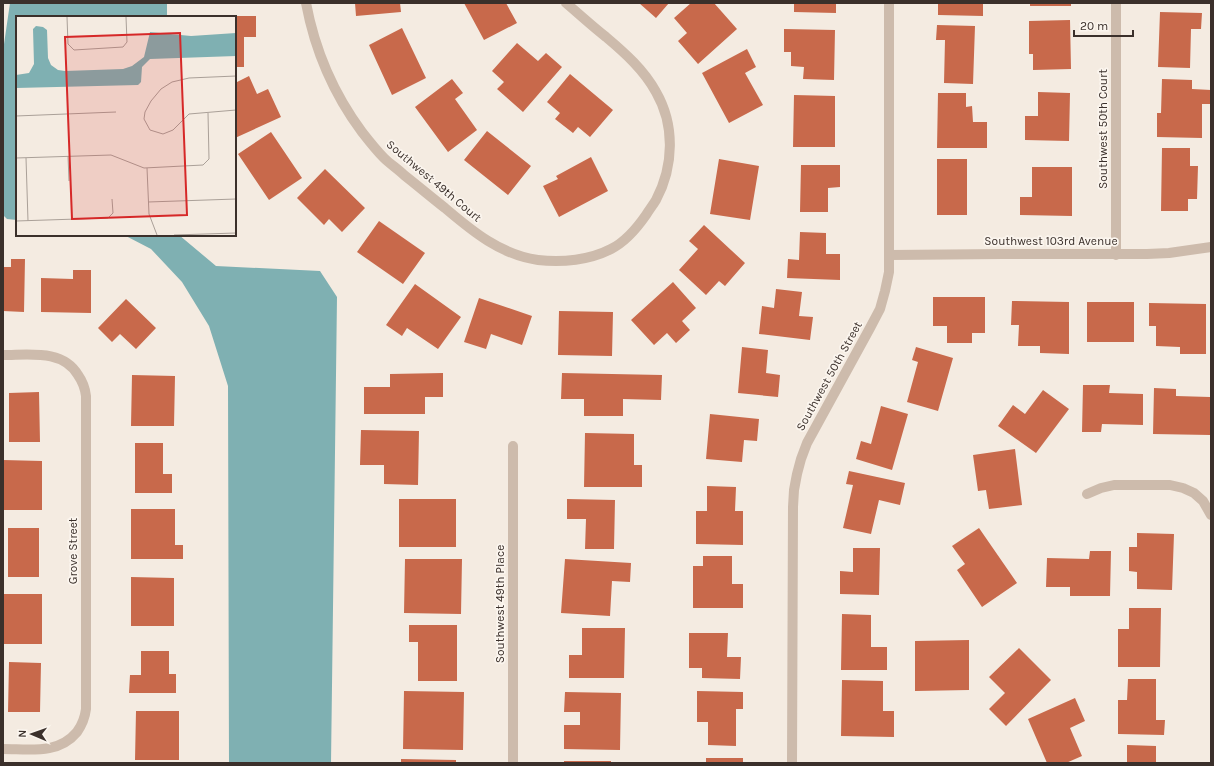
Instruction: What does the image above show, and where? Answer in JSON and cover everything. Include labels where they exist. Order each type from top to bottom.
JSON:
[{"type":"street","name":"Southwest 49th Court","points":[[306,3],[313,35],[323,64],[335,91],[355,123],[384,158],[479,236],[498,247],[517,256],[539,260],[566,261],[594,256],[612,248],[628,238],[642,221],[656,199],[664,180],[669,161],[670,138],[666,114],[657,92],[642,71],[622,51],[566,3]]},
{"type":"street","name":"Southwest 50th Street","points":[[792,763],[792,535],[794,490],[797,474],[807,443],[864,341],[880,309],[889,272],[889,3]]},
{"type":"street","name":"Southwest 50th Court","points":[[1116,3],[1116,255]]},
{"type":"street","name":"Southwest 103rd Avenue","points":[[890,255],[1116,255],[1169,253],[1200,250],[1211,247]]},
{"type":"street","name":"Grove Street","points":[[3,356],[51,356],[66,361],[83,383],[86,396],[85,718],[73,736],[62,745],[48,749],[3,749]]},
{"type":"street","name":"Southwest 49th Place","points":[[513,446],[513,763]]},
{"type":"street","points":[[1087,494],[1101,488],[1114,485],[1170,485],[1183,488],[1194,494],[1203,501],[1211,515]]},
{"type":"water","points":[[10,3],[167,3],[167,16],[16,16],[16,220],[7,219],[3,215],[3,51]]},
{"type":"water","points":[[126,236],[180,236],[216,266],[320,271],[337,297],[331,763],[229,763],[228,386],[209,326],[182,282],[151,249]]},
{"type":"building","points":[[355,3],[400,3],[401,12],[356,16]]},
{"type":"building","points":[[464,3],[506,3],[517,23],[484,40]]},
{"type":"building","points":[[639,3],[669,3],[656,18]]},
{"type":"building","points":[[691,3],[714,3],[737,29],[698,64],[678,41],[687,33],[674,18]]},
{"type":"building","points":[[794,3],[836,3],[836,13],[794,12]]},
{"type":"building","points":[[938,3],[983,3],[983,16],[938,15]]},
{"type":"building","points":[[1030,3],[1071,3],[1071,6],[1030,6]]},
{"type":"building","points":[[1160,12],[1202,13],[1201,29],[1191,29],[1190,68],[1158,67]]},
{"type":"building","points":[[236,16],[256,16],[256,37],[244,37],[244,67],[236,67]]},
{"type":"building","points":[[1070,20],[1071,69],[1033,70],[1033,54],[1029,54],[1029,21]]},
{"type":"building","points":[[937,25],[975,26],[973,84],[944,83],[945,40],[936,40]]},
{"type":"building","points":[[402,28],[426,78],[392,95],[369,45]]},
{"type":"building","points":[[784,29],[835,30],[834,80],[803,79],[804,67],[791,66],[791,52],[784,52]]},
{"type":"building","points":[[517,43],[538,61],[546,53],[562,67],[523,112],[497,89],[504,82],[492,71]]},
{"type":"building","points":[[747,49],[756,67],[745,73],[763,105],[729,123],[702,73]]},
{"type":"building","points":[[570,74],[613,110],[590,137],[578,127],[573,133],[555,119],[560,113],[547,102]]},
{"type":"building","points":[[249,76],[257,94],[268,89],[281,117],[236,138],[236,82]]},
{"type":"building","points":[[452,79],[463,93],[455,99],[477,130],[448,152],[415,107]]},
{"type":"building","points":[[1162,79],[1192,80],[1192,89],[1211,90],[1211,104],[1202,104],[1202,138],[1157,137],[1157,113],[1161,113]]},
{"type":"building","points":[[1038,92],[1070,93],[1069,141],[1025,140],[1025,116],[1038,116]]},
{"type":"building","points":[[938,93],[966,93],[966,107],[972,106],[973,122],[987,122],[987,148],[937,148]]},
{"type":"building","points":[[794,95],[835,96],[835,147],[793,147]]},
{"type":"building","points":[[487,131],[531,166],[508,195],[464,160]]},
{"type":"building","points":[[271,132],[302,178],[269,200],[238,154]]},
{"type":"building","points":[[1162,148],[1190,148],[1190,166],[1198,166],[1197,199],[1188,199],[1188,211],[1161,211]]},
{"type":"building","points":[[591,157],[608,191],[559,217],[543,186],[558,179],[556,176]]},
{"type":"building","points":[[719,159],[759,166],[750,220],[710,214]]},
{"type":"building","points":[[937,159],[967,159],[967,215],[937,215]]},
{"type":"building","points":[[801,165],[840,165],[840,187],[828,188],[828,212],[800,212]]},
{"type":"building","points":[[1032,167],[1072,167],[1072,216],[1020,215],[1020,197],[1032,197]]},
{"type":"building","points":[[325,169],[365,208],[342,232],[329,219],[324,225],[297,198]]},
{"type":"building","points":[[379,221],[425,253],[403,284],[357,252]]},
{"type":"building","points":[[704,225],[745,263],[725,286],[719,281],[706,295],[679,270],[698,249],[689,241]]},
{"type":"building","points":[[800,232],[826,233],[826,254],[840,254],[840,280],[787,278],[788,259],[799,260]]},
{"type":"building","points":[[11,259],[25,259],[24,312],[3,311],[3,267],[11,267]]},
{"type":"building","points":[[73,270],[91,270],[91,313],[41,312],[41,278],[73,279]]},
{"type":"building","points":[[673,282],[696,308],[682,321],[690,330],[676,343],[667,333],[654,345],[631,320]]},
{"type":"building","points":[[415,284],[461,317],[438,349],[407,328],[402,336],[386,325]]},
{"type":"building","points":[[776,289],[802,292],[799,316],[813,317],[810,340],[759,334],[762,306],[774,308]]},
{"type":"building","points":[[933,297],[985,297],[985,333],[972,333],[972,343],[947,343],[947,326],[933,326]]},
{"type":"building","points":[[479,298],[532,316],[522,345],[491,334],[486,349],[464,342]]},
{"type":"building","points":[[126,299],[156,328],[136,349],[120,334],[112,342],[98,328]]},
{"type":"building","points":[[1012,301],[1069,302],[1069,354],[1040,353],[1040,346],[1018,346],[1019,325],[1011,325]]},
{"type":"building","points":[[1087,302],[1134,302],[1134,342],[1087,342]]},
{"type":"building","points":[[1149,303],[1206,304],[1206,354],[1180,354],[1180,347],[1156,346],[1156,326],[1149,326]]},
{"type":"building","points":[[559,311],[613,312],[612,356],[558,355]]},
{"type":"building","points":[[742,347],[768,350],[766,373],[780,375],[778,397],[738,393]]},
{"type":"building","points":[[916,347],[953,358],[938,411],[907,402],[918,362],[912,360]]},
{"type":"building","points":[[443,373],[443,397],[425,397],[425,414],[364,414],[364,387],[390,387],[390,374]]},
{"type":"building","points":[[562,373],[662,375],[661,400],[623,399],[623,416],[584,416],[584,399],[561,399]]},
{"type":"building","points":[[132,375],[175,376],[174,426],[131,426]]},
{"type":"building","points":[[1083,385],[1110,385],[1109,393],[1143,394],[1143,425],[1102,424],[1101,432],[1082,432]]},
{"type":"building","points":[[1154,388],[1176,389],[1176,396],[1210,397],[1210,435],[1153,434]]},
{"type":"building","points":[[1043,390],[1069,409],[1036,453],[998,426],[1013,405],[1025,414]]},
{"type":"building","points":[[39,392],[40,442],[9,442],[9,393]]},
{"type":"building","points":[[881,406],[908,414],[892,470],[856,459],[861,441],[871,444]]},
{"type":"building","points":[[710,414],[759,419],[757,441],[744,440],[742,462],[706,459]]},
{"type":"building","points":[[361,430],[419,431],[418,485],[384,484],[384,465],[360,465]]},
{"type":"building","points":[[585,433],[634,434],[634,465],[642,465],[642,487],[584,487]]},
{"type":"building","points":[[135,443],[163,443],[163,474],[172,474],[172,493],[135,493]]},
{"type":"building","points":[[1015,449],[1022,505],[989,509],[986,490],[978,491],[973,455]]},
{"type":"building","points":[[3,460],[42,461],[42,510],[3,510]]},
{"type":"building","points":[[849,471],[905,483],[900,505],[879,500],[871,534],[843,528],[853,485],[846,484]]},
{"type":"building","points":[[707,486],[736,487],[735,511],[743,511],[743,545],[696,544],[696,511],[707,511]]},
{"type":"building","points":[[399,499],[456,499],[456,547],[399,547]]},
{"type":"building","points":[[567,499],[615,500],[614,549],[585,549],[586,519],[567,519]]},
{"type":"building","points":[[131,509],[175,509],[175,545],[183,545],[183,559],[131,559]]},
{"type":"building","points":[[8,528],[39,528],[39,577],[8,577]]},
{"type":"building","points":[[979,528],[1017,583],[982,607],[957,570],[965,564],[952,546]]},
{"type":"building","points":[[1137,533],[1174,534],[1172,590],[1137,589],[1137,572],[1129,571],[1129,547],[1137,547]]},
{"type":"building","points":[[853,548],[880,548],[879,595],[840,594],[840,571],[853,572]]},
{"type":"building","points":[[1090,551],[1111,551],[1110,596],[1070,596],[1070,587],[1046,587],[1047,558],[1089,559]]},
{"type":"building","points":[[703,556],[732,556],[732,584],[743,584],[743,608],[693,608],[693,566],[703,566]]},
{"type":"building","points":[[405,559],[462,559],[461,614],[404,613]]},
{"type":"building","points":[[565,559],[631,563],[630,582],[612,581],[610,616],[561,613]]},
{"type":"building","points":[[131,577],[174,578],[174,626],[131,626]]},
{"type":"building","points":[[3,594],[42,594],[42,644],[3,644]]},
{"type":"building","points":[[1129,608],[1161,608],[1160,667],[1118,667],[1118,629],[1129,629]]},
{"type":"building","points":[[842,614],[871,615],[871,647],[887,647],[887,670],[841,670]]},
{"type":"building","points":[[409,625],[457,625],[457,681],[418,681],[418,642],[409,642]]},
{"type":"building","points":[[582,628],[625,628],[624,678],[569,678],[569,655],[582,655]]},
{"type":"building","points":[[689,633],[728,633],[727,657],[741,657],[740,679],[702,678],[702,668],[689,668]]},
{"type":"building","points":[[969,640],[969,690],[915,691],[915,641]]},
{"type":"building","points":[[1019,648],[1051,680],[1006,726],[989,709],[1005,693],[989,677]]},
{"type":"building","points":[[141,651],[169,651],[169,674],[176,674],[176,693],[129,693],[130,675],[141,675]]},
{"type":"building","points":[[9,662],[41,663],[40,712],[8,712]]},
{"type":"building","points":[[1128,679],[1156,679],[1156,720],[1165,720],[1164,735],[1118,734],[1118,700],[1127,700]]},
{"type":"building","points":[[842,680],[883,681],[883,711],[894,711],[894,737],[841,736]]},
{"type":"building","points":[[404,691],[464,692],[463,750],[403,749]]},
{"type":"building","points":[[697,691],[743,692],[743,709],[736,709],[736,746],[708,745],[708,722],[697,722]]},
{"type":"building","points":[[565,692],[621,693],[620,750],[564,749],[564,725],[580,725],[580,712],[564,712]]},
{"type":"building","points":[[1075,698],[1085,721],[1070,728],[1082,756],[1066,763],[1047,763],[1028,719]]},
{"type":"building","points":[[136,711],[179,711],[179,760],[135,760]]},
{"type":"building","points":[[1127,745],[1156,746],[1156,763],[1127,763]]},
{"type":"building","points":[[706,758],[743,758],[743,763],[706,763]]},
{"type":"building","points":[[401,759],[456,760],[456,763],[401,763]]},
{"type":"building","points":[[564,761],[611,761],[611,763],[564,763]]}]
